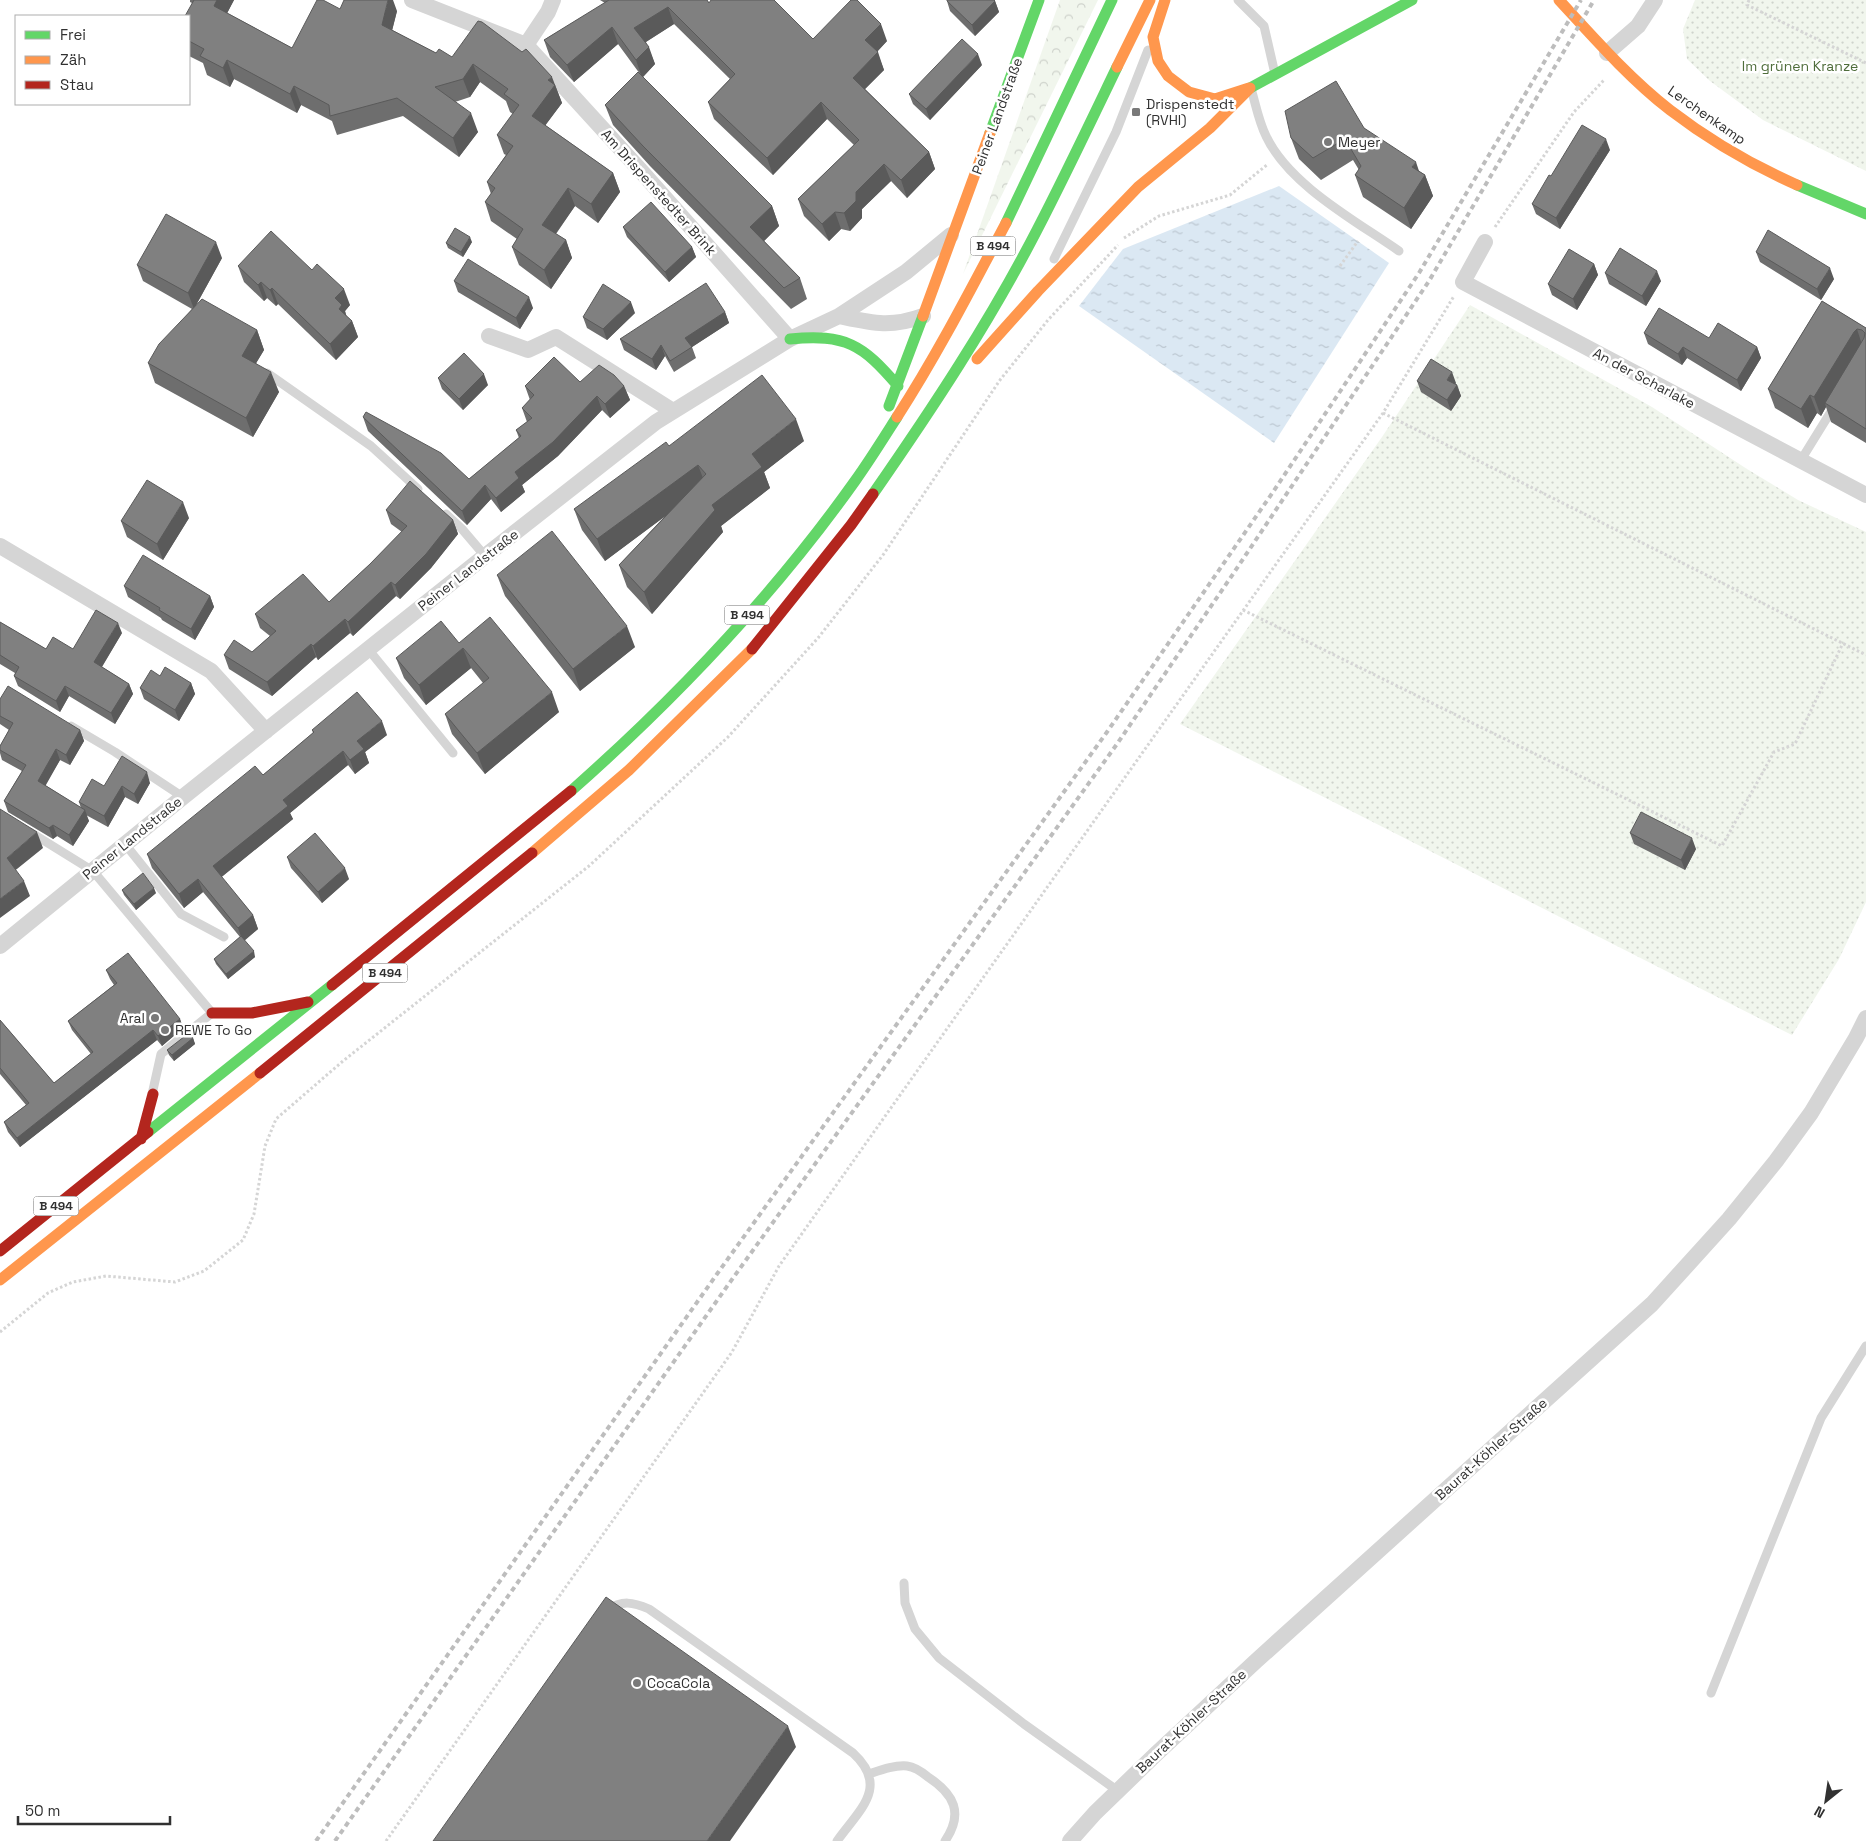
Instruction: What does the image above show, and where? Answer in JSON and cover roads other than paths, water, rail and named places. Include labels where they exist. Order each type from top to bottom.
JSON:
[{"type":"main road","name":"Peiner Landstraße","points":[[855,481],[898,386],[1040,0]]},
{"type":"main road","name":"B 494","points":[[0,1251],[557,804],[629,740],[718,649],[792,563],[855,481],[914,391],[1012,210],[1112,0]]},
{"type":"main road","name":"B 494","points":[[0,1280],[407,956],[563,828],[629,770],[754,647],[851,525],[931,411],[985,323],[1037,231],[1150,0]]},
{"type":"main road","points":[[1165,0],[1153,37],[1158,61],[1168,76],[1189,92],[1215,99],[1250,88],[1412,0]]},
{"type":"main road","name":"Lerchenkamp","points":[[1559,0],[1613,58],[1670,110],[1721,145],[1774,175],[1866,214]]},
{"type":"main road","points":[[931,411],[1038,291],[1138,187],[1210,128],[1250,88]]},
{"type":"main road","points":[[790,339],[814,336],[836,338],[859,347],[872,357],[898,386]]},
{"type":"main road","points":[[212,1012],[252,1013],[312,1001]]},
{"type":"main road","points":[[141,1139],[153,1094]]},
{"type":"street","name":"Am Drispenstedter Brink","points":[[412,0],[526,45],[790,339]]},
{"type":"street","points":[[526,45],[548,12],[552,0]]},
{"type":"street","points":[[1613,58],[1655,0]]},
{"type":"street","name":"Peiner Landstraße","points":[[0,946],[368,649],[656,422],[790,339],[838,316],[906,272],[955,232]]},
{"type":"street","name":"An der Scharlake","points":[[1485,242],[1462,282],[1866,495]]},
{"type":"street","points":[[838,316],[880,324],[905,322],[923,316]]},
{"type":"street","points":[[489,336],[528,350],[556,338],[673,411]]},
{"type":"street","points":[[0,546],[211,671],[266,731]]},
{"type":"street","name":"Baurat-Köhler-Straße","points":[[1070,1841],[1118,1791],[1256,1660],[1652,1304],[1729,1219],[1776,1161],[1810,1112],[1856,1038],[1866,1018]]},
{"type":"lane","points":[[1238,0],[1264,26],[1275,74]]},
{"type":"lane","points":[[1038,291],[1116,132],[1153,37]]},
{"type":"lane","points":[[1250,88],[1265,135],[1280,160],[1324,199],[1399,251]]},
{"type":"lane","points":[[267,373],[371,446],[427,497]]},
{"type":"lane","points":[[1800,460],[1841,395]]},
{"type":"lane","points":[[441,510],[462,529],[485,556]]},
{"type":"lane","points":[[368,649],[453,754]]},
{"type":"lane","points":[[67,723],[183,797]]},
{"type":"lane","points":[[26,829],[94,870],[212,1012],[161,1054],[153,1094]]},
{"type":"lane","points":[[125,844],[181,914],[224,937]]},
{"type":"lane","points":[[1711,1692],[1821,1418],[1866,1346]]},
{"type":"lane","points":[[904,1583],[905,1603],[915,1629],[939,1658],[1024,1724],[1118,1791]]},
{"type":"lane","points":[[599,1620],[609,1609],[624,1602],[636,1603],[649,1609],[853,1753],[864,1763],[872,1786],[869,1796],[837,1841]]},
{"type":"lane","points":[[869,1774],[880,1770],[907,1766],[918,1770],[943,1786],[951,1797],[955,1808],[955,1820],[951,1832],[945,1841]]},
{"type":"water","points":[[1279,186],[1389,263],[1274,443],[1079,306],[1123,249]]},
{"type":"railway","points":[[316,1841],[717,1274],[1107,732],[1273,492],[1419,273],[1581,0]]},
{"type":"railway","points":[[335,1841],[728,1285],[1117,744],[1429,281],[1594,0]]},
{"type":"place","name":"Drispenstedt (RVHI)","points":[[1136,112]]},
{"type":"place","name":"Meyer","points":[[1328,142]]},
{"type":"place","name":"Aral","points":[[155,1018]]},
{"type":"place","name":"REWE To Go","points":[[165,1030]]},
{"type":"place","name":"CocaCola","points":[[637,1683]]},
{"type":"park label","name":"Im grünen Kranze","points":[[1800,66]]}]
